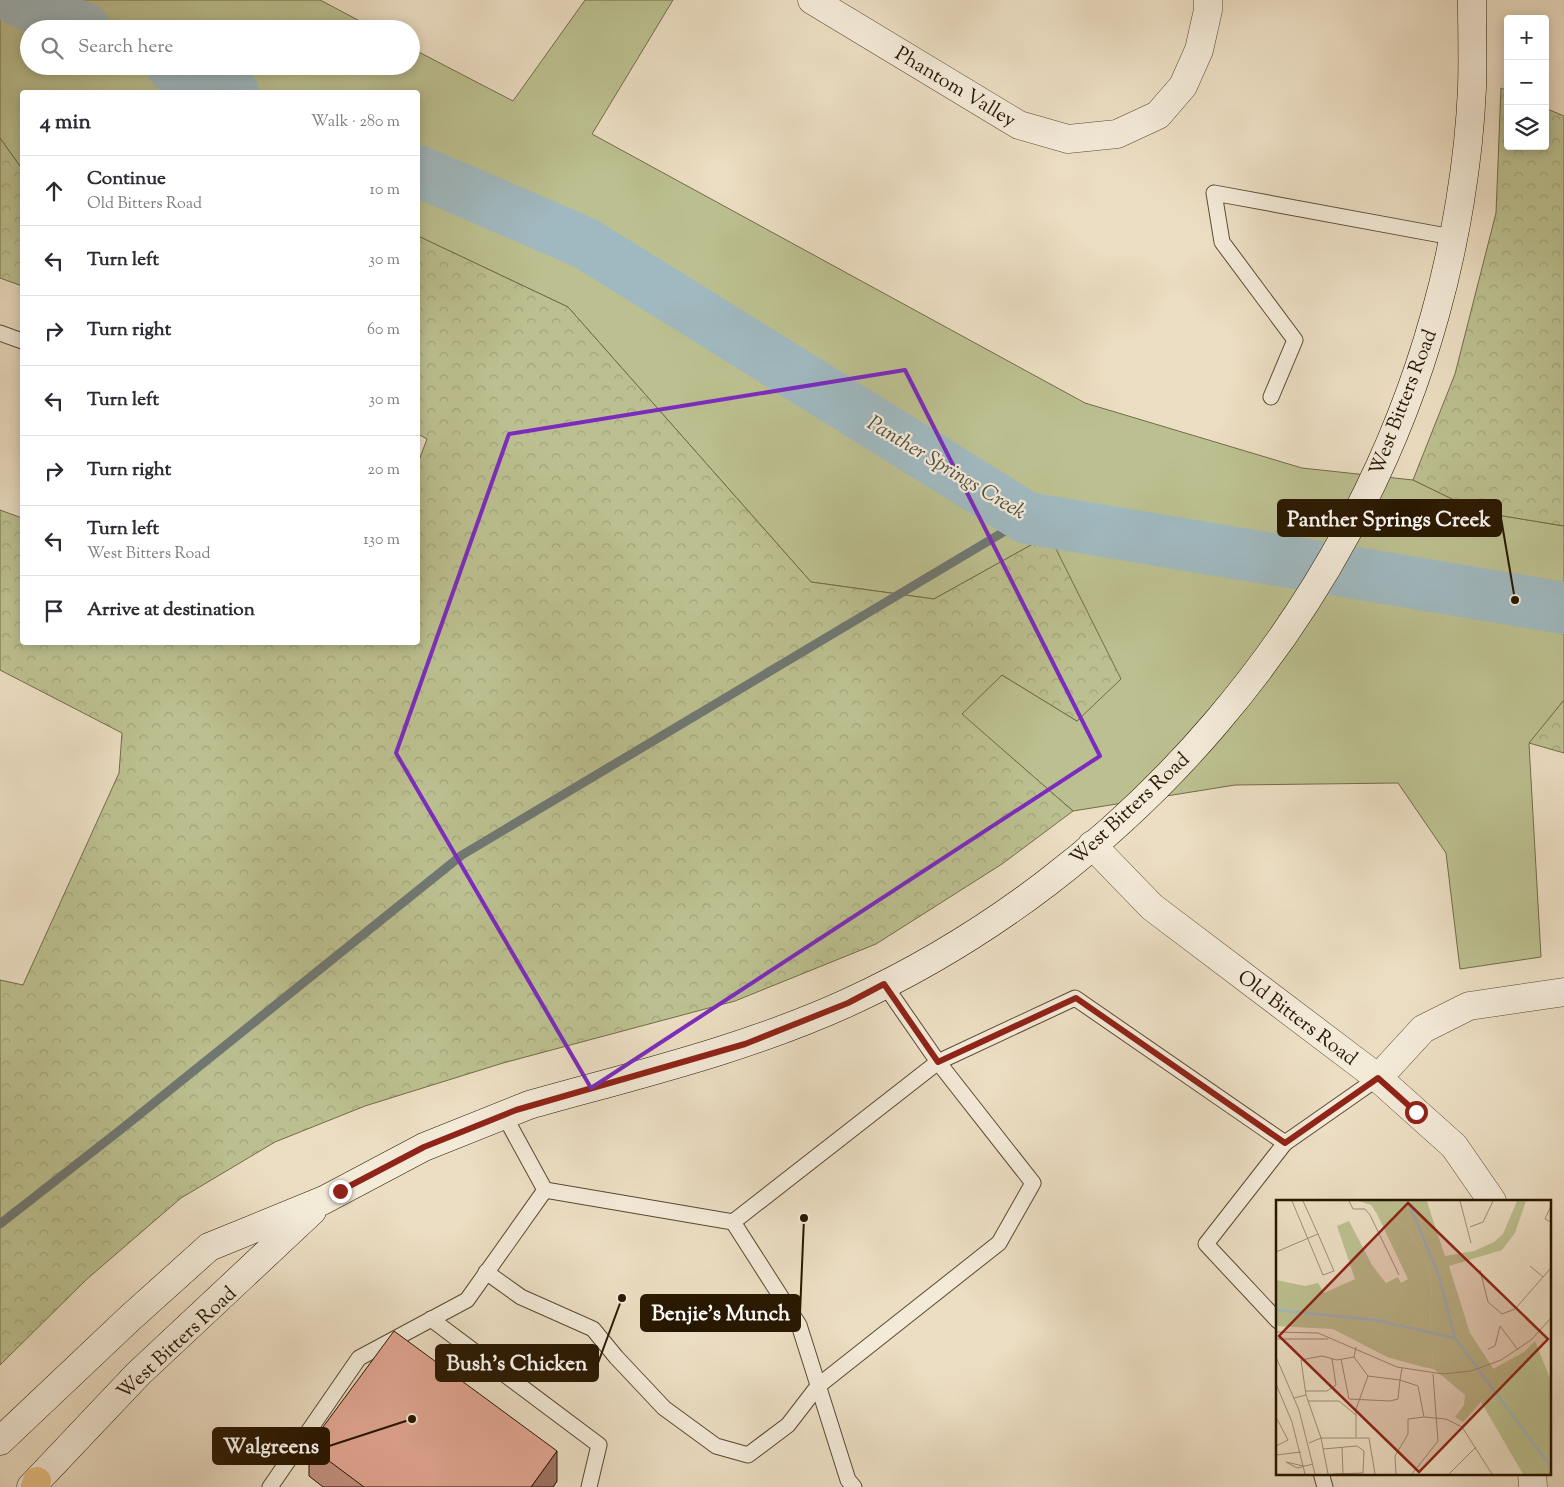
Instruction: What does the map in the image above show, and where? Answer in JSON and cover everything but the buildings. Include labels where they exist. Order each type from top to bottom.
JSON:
[{"type":"main road","name":"Phantom Valley","points":[[812,0],[1019,125],[1068,139],[1116,134],[1158,115],[1183,86],[1199,50],[1208,10],[1208,0]]},
{"type":"main road","name":"West Bitters Road","points":[[0,1441],[130,1318],[209,1247],[324,1200],[424,1147],[529,1105],[745,1044],[848,1003],[947,951],[1040,889],[1154,790],[1230,708],[1296,618],[1354,522],[1412,385],[1436,314],[1460,205],[1471,105],[1472,0]]},
{"type":"main road","name":"Old Bitters Road","points":[[1092,845],[1152,906],[1378,1078],[1454,1146],[1491,1200]]},
{"type":"main road","points":[[1378,1078],[1424,1029],[1469,1006],[1564,992]]},
{"type":"main road","name":"West Bitters Road","points":[[34,1485],[138,1374],[324,1200]]},
{"type":"main road","points":[[1532,1474],[1533,1487]]},
{"type":"lane","points":[[1272,397],[1295,340],[1222,242],[1214,193],[1452,237]]},
{"type":"lane","points":[[0,333],[20,341]]},
{"type":"lane","points":[[486,1272],[521,1297],[593,1329],[616,1357],[664,1408],[716,1446],[748,1455],[788,1425],[818,1386],[999,1243],[1034,1183],[938,1062],[884,984]]},
{"type":"lane","points":[[545,1190],[733,1222],[938,1062],[1076,998],[1285,1143]]},
{"type":"lane","points":[[1276,1319],[1206,1244],[1285,1143],[1378,1078]]},
{"type":"lane","points":[[504,1115],[545,1190]]},
{"type":"lane","points":[[270,1487],[359,1358],[467,1300],[545,1190]]},
{"type":"lane","points":[[733,1222],[799,1325],[848,1480],[854,1487]]},
{"type":"lane","points":[[431,1320],[599,1445],[589,1487]]},
{"type":"lane","points":[[1321,1474],[1325,1487]]},
{"type":"highlighted area","points":[[905,370],[1100,756],[591,1088],[396,753],[509,434]]},
{"type":"green space","points":[[0,0],[320,0],[358,20],[20,20],[20,75],[420,75],[420,53],[513,101],[585,0],[673,0],[592,134],[1085,403],[1302,468],[1413,480],[1479,512],[1564,526],[1564,700],[1529,744],[1541,957],[1460,969],[1446,853],[1398,783],[1235,785],[1073,811],[961,714],[1002,675],[1077,721],[1049,535],[934,599],[811,582],[568,307],[420,237],[420,90],[20,90],[20,166],[0,138]]},
{"type":"green space","points":[[1501,88],[1504,89],[1504,150],[1549,150],[1549,110],[1564,116],[1564,526],[1479,512],[1413,480],[1455,374],[1496,213]]},
{"type":"green space","points":[[0,138],[20,166],[20,285],[0,278]]},
{"type":"green space","points":[[420,237],[568,307],[811,582],[934,599],[1049,535],[1121,679],[1077,721],[1002,675],[962,714],[1073,811],[1002,864],[876,944],[735,1001],[503,1063],[365,1106],[275,1142],[181,1198],[87,1279],[0,1365],[0,980],[23,985],[119,773],[122,733],[0,670],[0,510],[20,517],[20,645],[420,645],[420,458],[427,439],[420,435]]},
{"type":"green space","points":[[1564,700],[1564,753],[1529,743]]},
{"type":"waterway","name":"Panther Springs Creek","points":[[17,0],[64,20]]},
{"type":"waterway","name":"Panther Springs Creek","points":[[193,75],[228,90]]},
{"type":"waterway","name":"Panther Springs Creek","points":[[420,172],[585,243],[1027,518],[1564,608]]},
{"type":"waterway","points":[[0,1224],[119,1131],[462,855],[1027,518]]},
{"type":"place","name":"Panther Springs Creek","points":[[1515,600]]},
{"type":"place","name":"Benjie's Munch","points":[[804,1218]]},
{"type":"place","name":"Bush's Chicken","points":[[622,1298]]},
{"type":"place","name":"Walgreens","points":[[412,1419]]},
{"type":"route","points":[[340,1191],[424,1147],[529,1105],[745,1044],[848,1003],[884,984],[938,1062],[1076,998],[1285,1143],[1378,1078],[1416,1112]]}]
